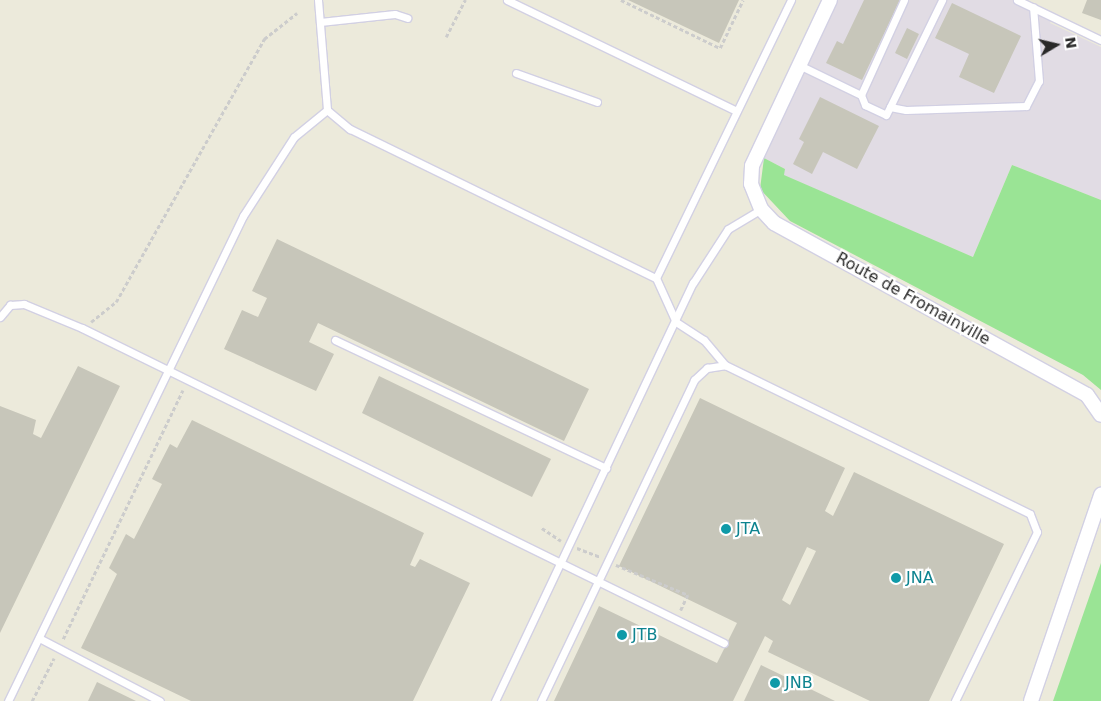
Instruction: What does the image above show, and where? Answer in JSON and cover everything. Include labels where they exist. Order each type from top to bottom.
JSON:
[{"type":"street","points":[[799,65],[830,0]]},
{"type":"street","name":"Route de Fromainville","points":[[799,65],[752,166],[751,184],[761,209],[774,223],[1087,395],[1101,415]]},
{"type":"street","points":[[1031,701],[1101,495]]},
{"type":"lane","points":[[318,0],[327,110],[350,130],[656,278],[676,322],[704,340],[725,365],[1030,514],[1037,532],[955,701]]},
{"type":"lane","points":[[507,0],[737,111]]},
{"type":"lane","points":[[656,278],[791,0]]},
{"type":"lane","points":[[904,0],[861,95],[864,105],[886,114],[942,0]]},
{"type":"lane","points":[[1017,0],[1101,40]]},
{"type":"lane","points":[[890,107],[906,110],[1026,106],[1039,81],[1033,7]]},
{"type":"lane","points":[[320,22],[395,14],[407,18]]},
{"type":"lane","points":[[799,65],[861,95]]},
{"type":"lane","points":[[516,73],[597,102]]},
{"type":"lane","points":[[8,701],[243,216],[294,137],[327,110]]},
{"type":"lane","points":[[495,701],[694,284],[728,229],[761,209]]},
{"type":"lane","points":[[0,317],[10,305],[24,304],[82,328],[187,382],[724,643]]},
{"type":"lane","points":[[335,340],[606,468]]},
{"type":"lane","points":[[541,701],[694,380],[708,368],[725,365]]},
{"type":"lane","points":[[39,638],[58,650],[160,701]]},
{"type":"path","points":[[446,37],[465,0]]},
{"type":"path","points":[[621,0],[720,48],[743,0]]},
{"type":"path","points":[[82,328],[116,302],[249,62],[264,39],[297,13]]},
{"type":"path","points":[[32,701],[187,382]]},
{"type":"path","points":[[617,565],[688,596],[676,621]]},
{"type":"shaded area","points":[[836,0],[1027,0],[1055,13],[1050,23],[1101,47],[1101,200],[1012,165],[973,257],[783,175],[785,169],[764,158]]},
{"type":"green space","points":[[764,158],[785,169],[784,175],[973,257],[1012,165],[1101,200],[1101,390],[1083,375],[790,221],[760,189]]},
{"type":"green space","points":[[1101,563],[1101,701],[1053,701]]},
{"type":"building","points":[[628,0],[739,0],[719,43]]},
{"type":"building","points":[[864,0],[900,0],[862,80],[826,63],[837,41],[843,44]]},
{"type":"building","points":[[1087,0],[1101,0],[1101,20],[1082,13]]},
{"type":"building","points":[[952,3],[1021,36],[994,93],[959,77],[969,54],[935,38]]},
{"type":"building","points":[[907,28],[919,34],[907,59],[895,53]]},
{"type":"building","points":[[820,97],[879,126],[857,169],[823,152],[812,174],[793,164],[804,142],[799,139]]},
{"type":"building","points":[[277,239],[589,389],[564,441],[318,323],[309,342],[334,354],[316,391],[224,349],[242,310],[258,317],[267,298],[252,291]]},
{"type":"building","points":[[78,366],[120,386],[0,633],[0,406],[36,420],[33,434],[41,438]]},
{"type":"building","points":[[379,376],[551,459],[532,497],[362,413]]},
{"type":"building","points":[[700,398],[845,468],[825,511],[833,516],[854,472],[1004,544],[929,701],[870,701],[768,652],[773,641],[765,636],[733,701],[554,701],[599,606],[717,663],[737,623],[619,566]],"holes":[[[807,547],[816,551],[790,605],[782,600]]]},
{"type":"building","points":[[192,420],[424,533],[410,565],[415,567],[420,559],[470,583],[413,701],[191,701],[81,648],[117,574],[109,568],[126,534],[134,539],[162,484],[152,479],[170,444],[177,448]]},
{"type":"building","name":"JNB","points":[[761,665],[835,701],[744,701]]},
{"type":"building","points":[[97,682],[136,701],[88,701]]},
{"type":"place","name":"JTA","points":[[726,529]]},
{"type":"place","name":"JNA","points":[[896,578]]},
{"type":"place","name":"JTB","points":[[622,635]]},
{"type":"place","name":"JNB","points":[[775,683]]}]
